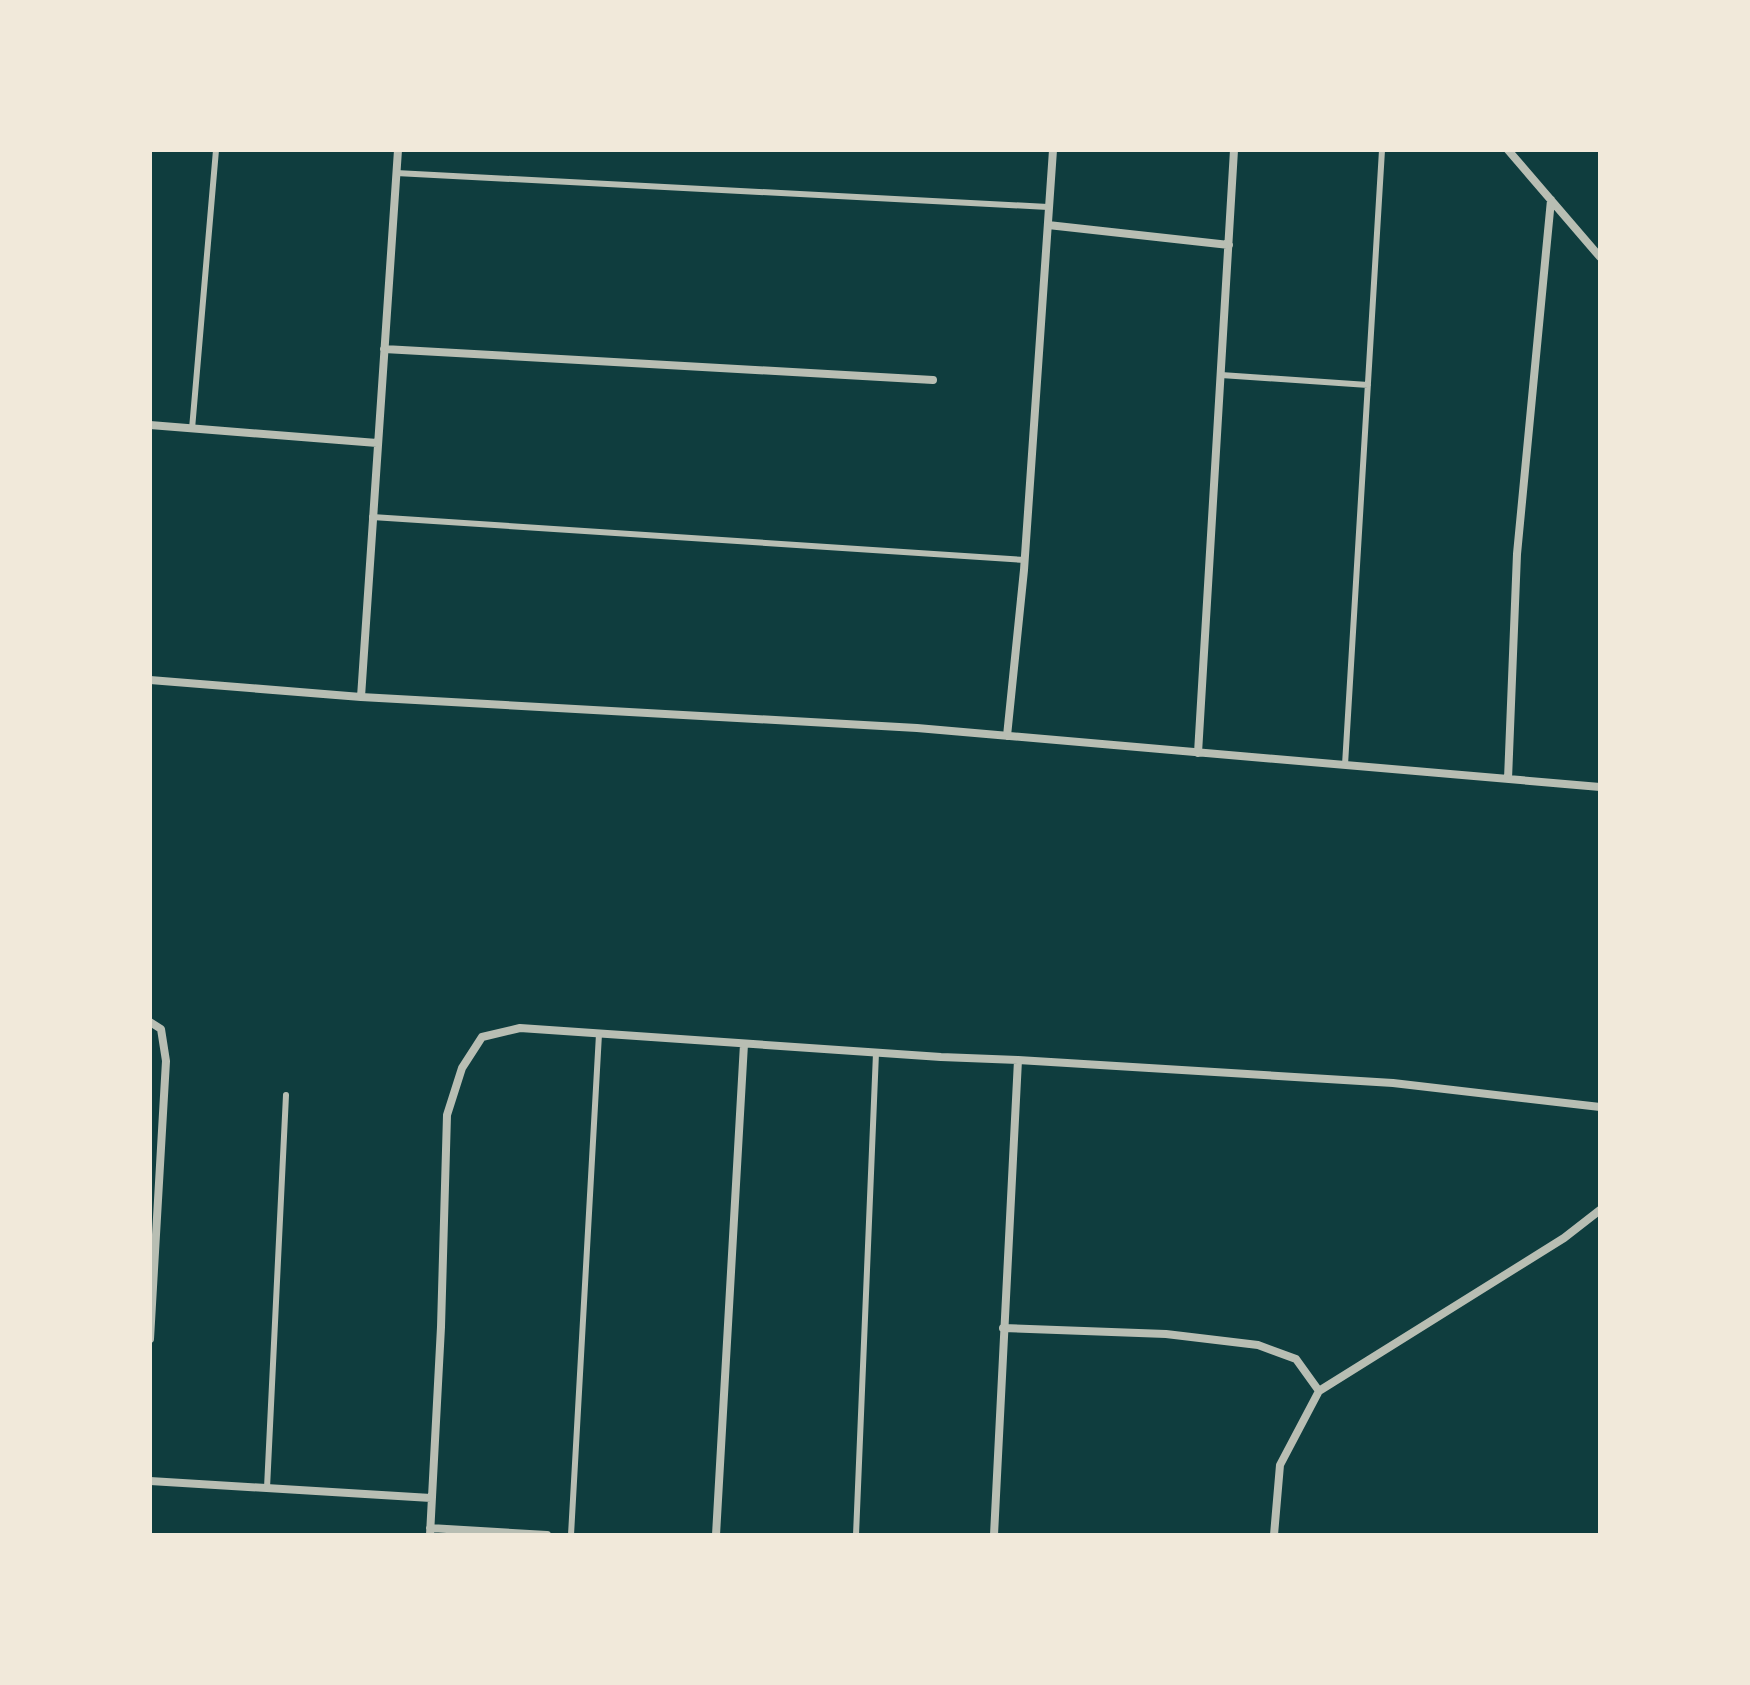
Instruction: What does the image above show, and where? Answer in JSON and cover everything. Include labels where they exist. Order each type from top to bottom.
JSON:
[{"type":"street","points":[[361,697],[398,150]]},
{"type":"street","points":[[1007,736],[1025,560],[1053,150]]},
{"type":"street","points":[[1198,753],[1234,150]]},
{"type":"street","points":[[1508,150],[1600,257]]},
{"type":"street","points":[[1508,779],[1517,554],[1551,200]]},
{"type":"street","points":[[1048,225],[1229,245]]},
{"type":"street","points":[[384,349],[933,380]]},
{"type":"street","points":[[150,425],[377,443]]},
{"type":"street","points":[[150,680],[361,697],[901,727],[1600,787]]},
{"type":"street","points":[[150,1022],[161,1029],[166,1061],[150,1339]]},
{"type":"street","points":[[547,1535],[430,1531],[441,1327],[447,1115],[462,1068],[482,1037],[520,1028],[876,1053],[1393,1083],[1600,1107]]},
{"type":"street","points":[[716,1535],[744,1044]]},
{"type":"street","points":[[994,1535],[1018,1060]]},
{"type":"street","points":[[1274,1535],[1280,1465],[1319,1391],[1564,1238],[1600,1210]]},
{"type":"street","points":[[1003,1328],[1166,1334],[1258,1345],[1296,1359],[1319,1391]]},
{"type":"street","points":[[150,1481],[431,1498]]},
{"type":"lane","points":[[192,429],[216,150]]},
{"type":"lane","points":[[1345,765],[1382,150]]},
{"type":"lane","points":[[396,173],[1048,207]]},
{"type":"lane","points":[[1221,375],[1368,385]]},
{"type":"lane","points":[[372,517],[1025,560]]},
{"type":"lane","points":[[571,1535],[599,1034]]},
{"type":"lane","points":[[856,1535],[876,1053]]},
{"type":"lane","points":[[267,1488],[286,1095]]}]
